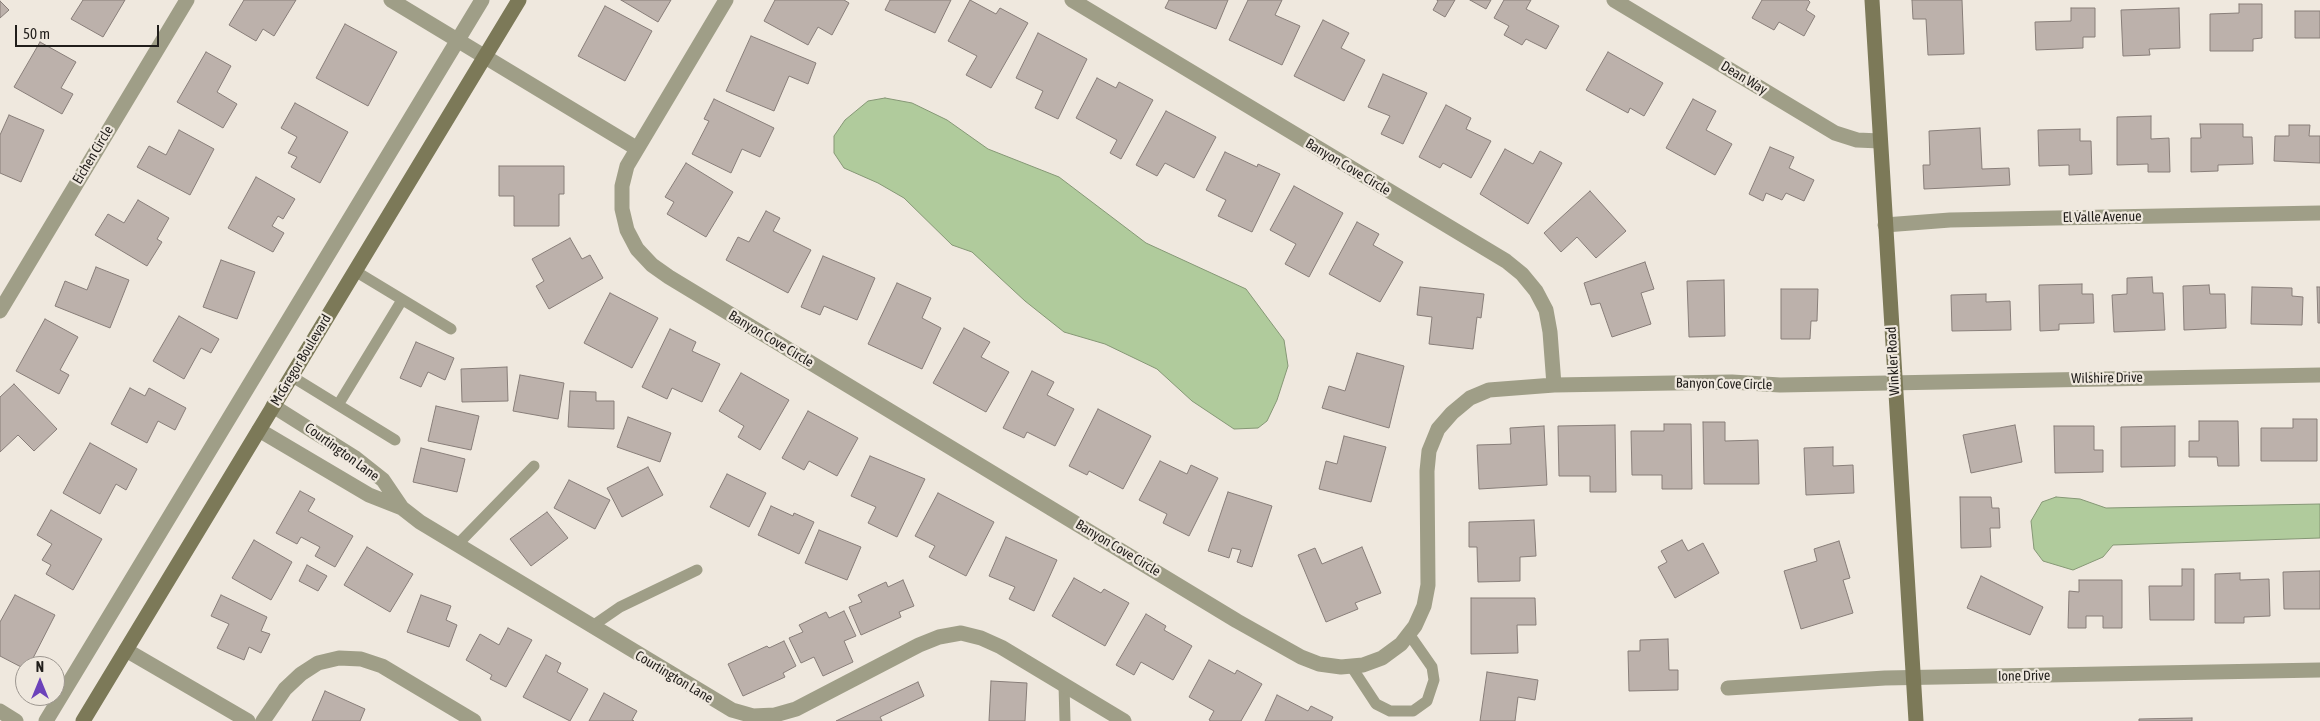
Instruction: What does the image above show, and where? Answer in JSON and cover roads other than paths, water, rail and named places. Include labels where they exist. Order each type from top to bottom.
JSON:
[{"type":"main road","name":"McGregor Boulevard","points":[[84,721],[519,0]]},
{"type":"main road","name":"Winkler Road","points":[[1872,0],[1916,721]]},
{"type":"street","name":"Eichen Circle","points":[[0,311],[187,0]]},
{"type":"street","points":[[392,0],[636,148]]},
{"type":"street","points":[[46,721],[482,0]]},
{"type":"street","name":"Banyon Cove Circle","points":[[726,0],[627,166],[622,186],[622,209],[627,230],[637,249],[658,269],[1237,621],[1313,662],[1341,667],[1363,665],[1382,658],[1401,644],[1409,634],[1424,606],[1428,585],[1427,471],[1430,451],[1438,429],[1452,413],[1470,398],[1490,390],[1554,385],[1894,382]]},
{"type":"street","name":"Banyon Cove Circle","points":[[1072,0],[1511,265],[1536,291],[1546,310],[1550,332],[1554,385]]},
{"type":"street","name":"Dean Way","points":[[1614,0],[1835,133],[1857,140],[1880,141]]},
{"type":"street","name":"El Valle Avenue","points":[[1885,225],[1950,220],[2320,213]]},
{"type":"street","name":"Wilshire Drive","points":[[1894,382],[2320,375]]},
{"type":"street","name":"Courtington Lane","points":[[274,406],[354,457],[383,480],[402,508]]},
{"type":"street","name":"Courtington Lane","points":[[259,430],[369,495],[402,508],[457,545],[709,699],[732,710],[753,716],[775,715],[796,709],[919,645],[939,637],[961,634],[981,638],[1001,647],[1124,721]]},
{"type":"street","points":[[126,650],[248,721]]},
{"type":"street","points":[[263,721],[285,689],[301,674],[318,663],[339,658],[362,658],[382,666],[474,721]]},
{"type":"street","name":"Ione Drive","points":[[1728,688],[1913,678],[2320,670]]},
{"type":"street","points":[[0,711],[16,721]]},
{"type":"lane","points":[[355,270],[451,329]]},
{"type":"lane","points":[[338,405],[402,300]]},
{"type":"lane","points":[[292,376],[395,440]]},
{"type":"lane","points":[[457,545],[534,466]]},
{"type":"lane","points":[[591,627],[620,607],[697,570]]},
{"type":"lane","points":[[1351,666],[1376,704],[1390,711],[1413,711],[1428,701],[1434,680],[1432,666],[1409,634]]},
{"type":"lane","points":[[1064,685],[1065,721]]}]
